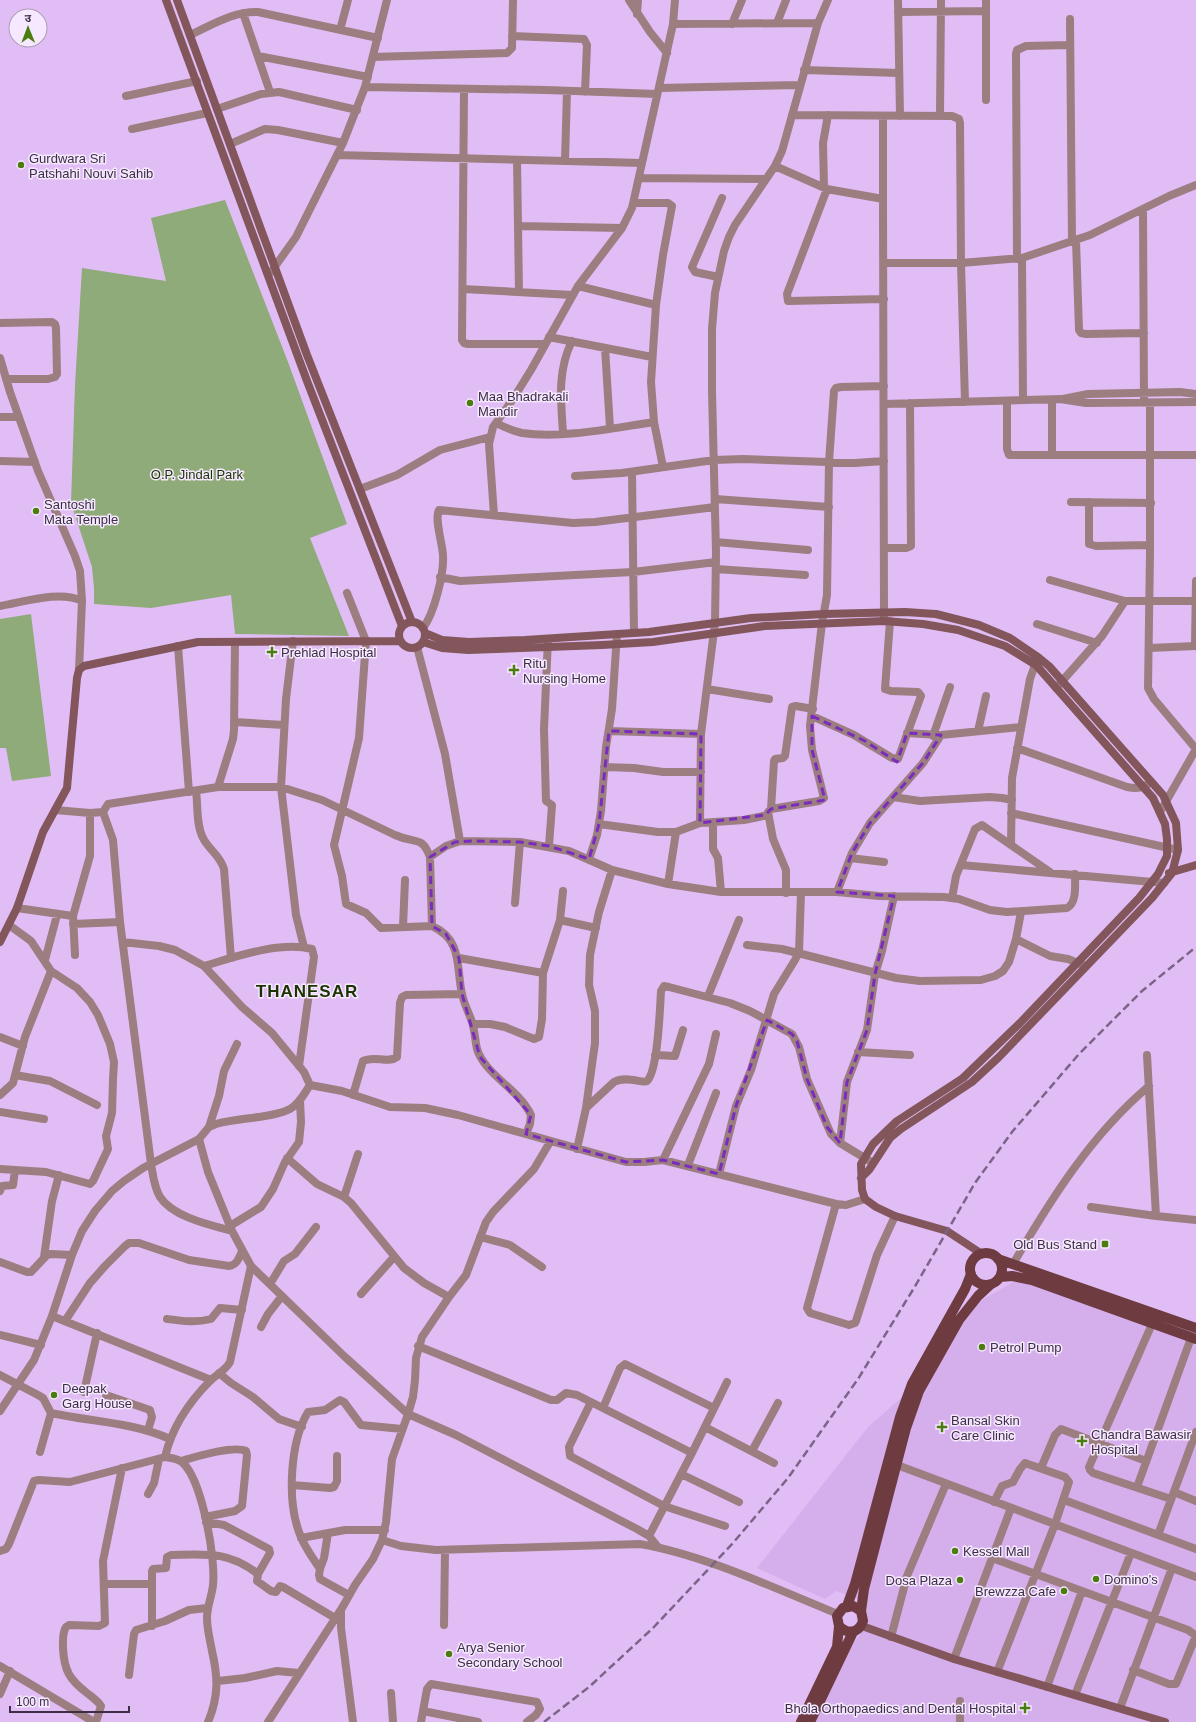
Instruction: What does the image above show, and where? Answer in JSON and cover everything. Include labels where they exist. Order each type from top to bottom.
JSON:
[{"type":"main road","points":[[847,1606],[855,1584],[900,1417],[912,1384],[965,1290],[971,1274],[972,1262],[977,1257],[982,1254],[988,1254],[1194,1335]]},
{"type":"main road","points":[[810,1722],[864,1616],[862,1611],[864,1589],[906,1428],[919,1391],[959,1320],[978,1296],[991,1284],[997,1281],[1000,1276],[1001,1265],[998,1259]]},
{"type":"main road","points":[[971,1274],[974,1280],[979,1283],[991,1284]]},
{"type":"main road","points":[[1000,1276],[1012,1276],[1032,1280],[1152,1324],[1194,1335]]},
{"type":"main road","points":[[801,1722],[837,1647],[839,1626],[837,1622],[838,1614],[847,1606],[853,1606],[862,1611]]},
{"type":"main road","points":[[839,1626],[848,1632],[857,1629]]},
{"type":"street","points":[[166,0],[307,381],[402,626]]},
{"type":"street","points":[[177,0],[276,266],[307,355],[412,622]]},
{"type":"street","points":[[340,30],[348,0]]},
{"type":"street","points":[[268,275],[296,237],[338,155],[365,88],[387,0]]},
{"type":"street","points":[[373,57],[507,53],[512,48],[513,0]]},
{"type":"street","points":[[629,0],[650,32],[667,53]]},
{"type":"street","points":[[638,0],[638,14]]},
{"type":"street","points":[[494,515],[490,437],[496,423],[513,399],[572,295],[622,228],[634,203],[673,24],[675,0]]},
{"type":"street","points":[[732,24],[742,0]]},
{"type":"street","points":[[777,23],[786,0]]},
{"type":"street","points":[[700,823],[701,734],[715,623],[716,542],[712,329],[718,277],[729,237],[735,225],[775,166],[782,151],[818,23],[828,0]]},
{"type":"street","points":[[898,0],[900,116]]},
{"type":"street","points":[[940,0],[940,116]]},
{"type":"street","points":[[986,0],[986,100]]},
{"type":"street","points":[[898,12],[986,11]]},
{"type":"street","points":[[190,35],[231,16],[243,13],[258,12],[378,38]]},
{"type":"street","points":[[243,13],[270,92]]},
{"type":"street","points":[[1070,19],[1074,241],[1078,325],[1081,333],[1144,333]]},
{"type":"street","points":[[673,24],[818,23]]},
{"type":"street","points":[[512,36],[584,39],[587,45],[585,92]]},
{"type":"street","points":[[1023,400],[1016,54],[1017,50],[1026,46],[1070,45]]},
{"type":"street","points":[[258,56],[368,77]]},
{"type":"street","points":[[804,70],[899,73]]},
{"type":"street","points":[[126,96],[197,81]]},
{"type":"street","points":[[365,88],[585,92],[658,91],[800,85]]},
{"type":"street","points":[[464,89],[462,340],[464,343],[547,340],[572,341],[652,357]]},
{"type":"street","points":[[565,161],[566,91]]},
{"type":"street","points":[[217,109],[270,92],[279,92],[357,110]]},
{"type":"street","points":[[132,129],[207,113]]},
{"type":"street","points":[[792,115],[940,116],[955,117],[958,119],[960,123],[961,263],[965,402]]},
{"type":"street","points":[[828,115],[822,158],[826,188],[787,294],[788,301],[884,299]]},
{"type":"street","points":[[786,893],[786,870],[773,839],[769,812],[774,761],[775,759],[783,758],[785,756],[792,707],[796,706],[812,712],[896,760],[898,759],[921,696],[918,692],[891,691],[885,689],[886,618],[884,548],[883,116]]},
{"type":"street","points":[[230,144],[265,129],[278,130],[343,143]]},
{"type":"street","points":[[338,155],[642,163]]},
{"type":"street","points":[[517,160],[519,292]]},
{"type":"street","points":[[775,166],[826,188],[883,199]]},
{"type":"street","points":[[639,178],[766,179]]},
{"type":"street","points":[[884,263],[961,263],[1020,259],[1074,241],[1196,185]]},
{"type":"street","points":[[718,277],[695,272],[692,267],[722,198]]},
{"type":"street","points":[[634,203],[668,203],[672,206],[656,305],[652,357],[652,403],[654,422],[663,467]]},
{"type":"street","points":[[1143,209],[1144,392],[1147,403],[1151,455],[1149,648],[1147,681],[1150,694],[1196,749],[1160,812]]},
{"type":"street","points":[[518,226],[622,228]]},
{"type":"street","points":[[578,286],[656,305]]},
{"type":"street","points":[[463,289],[572,295]]},
{"type":"street","points":[[0,322],[52,322],[56,324],[56,377],[48,379],[6,379]]},
{"type":"street","points":[[563,433],[561,378],[566,352],[572,341]]},
{"type":"street","points":[[605,348],[610,428]]},
{"type":"street","points":[[0,358],[35,462],[76,556],[80,571],[82,601],[79,670],[76,687],[67,788],[43,832],[17,908],[0,942]]},
{"type":"street","points":[[600,824],[658,832],[676,832],[700,823],[744,820],[769,812],[819,801],[824,798],[810,737],[822,623],[827,595],[830,462],[834,391],[836,388],[841,387],[884,386]]},
{"type":"street","points":[[1056,399],[1080,394],[1144,392],[1180,392],[1196,394]]},
{"type":"street","points":[[1052,455],[1056,399]]},
{"type":"street","points":[[884,404],[1056,399],[1086,403],[1196,402]]},
{"type":"street","points":[[1007,401],[1007,449],[1009,455],[1196,455]]},
{"type":"street","points":[[884,548],[906,548],[911,546],[910,403]]},
{"type":"street","points":[[0,417],[19,417]]},
{"type":"street","points":[[496,423],[521,433],[563,433],[654,422]]},
{"type":"street","points":[[360,489],[398,475],[440,450],[490,437]]},
{"type":"street","points":[[575,476],[632,472],[714,460],[743,459],[855,463],[884,461]]},
{"type":"street","points":[[0,461],[35,462]]},
{"type":"street","points":[[632,472],[634,633]]},
{"type":"street","points":[[1071,502],[1151,503]]},
{"type":"street","points":[[1089,502],[1089,544],[1096,546],[1150,545]]},
{"type":"street","points":[[460,841],[445,754],[420,645],[424,630],[432,614],[443,556],[437,517],[439,510],[573,523],[632,518],[715,503],[829,507]]},
{"type":"street","points":[[716,542],[808,550]]},
{"type":"street","points":[[440,577],[460,581],[633,572],[716,565],[805,575]]},
{"type":"street","points":[[1050,580],[1124,601],[1196,601]]},
{"type":"street","points":[[1149,648],[1196,646],[1196,581]]},
{"type":"street","points":[[347,593],[366,641],[359,738],[334,845],[342,876],[346,904],[366,913],[379,927],[432,926],[446,934],[458,958],[462,994],[473,1024],[477,1049],[485,1064],[517,1095],[528,1110],[531,1119],[526,1134]]},
{"type":"street","points":[[0,606],[58,597],[68,597],[82,601]]},
{"type":"street","points":[[1059,684],[1097,643],[1124,601]]},
{"type":"street","points":[[861,1178],[890,1138],[901,1128],[972,1082],[999,1058],[1086,967],[1172,873],[1178,850],[1176,823],[1164,795],[1036,660],[1005,646],[958,630],[886,618],[824,614],[751,618],[548,643],[468,650],[420,645],[410,648],[400,641],[399,632],[402,626],[412,622],[419,624],[424,630],[442,640],[469,642],[548,643],[616,644],[654,642],[765,626],[886,618]]},
{"type":"street","points":[[1037,624],[1097,643]]},
{"type":"street","points":[[589,859],[600,824],[604,767],[612,709],[617,634]]},
{"type":"street","points":[[293,641],[284,725],[280,788],[296,915],[304,947]]},
{"type":"street","points":[[79,670],[84,666],[198,642],[400,641]]},
{"type":"street","points":[[218,787],[233,738],[235,642]]},
{"type":"street","points":[[548,643],[544,729],[546,802],[551,803],[552,805],[549,846]]},
{"type":"street","points":[[178,646],[192,791],[202,836],[207,845],[219,857],[224,868],[231,958]]},
{"type":"street","points":[[1011,845],[1012,778],[1021,727],[1036,660]]},
{"type":"street","points":[[982,1254],[947,1232],[895,1216],[876,1208],[865,1199],[862,1190],[860,1170],[863,1158],[873,1144],[897,1121],[963,1078],[1020,1023],[1139,898],[1158,874],[1167,856],[1165,824],[1153,798],[1059,684]]},
{"type":"street","points":[[837,892],[850,858],[870,823],[923,764],[937,735],[950,687]]},
{"type":"street","points":[[707,689],[769,699]]},
{"type":"street","points":[[978,731],[986,696]]},
{"type":"street","points":[[234,722],[284,725]]},
{"type":"street","points":[[907,733],[937,735],[1021,727]]},
{"type":"street","points":[[609,731],[701,734]]},
{"type":"street","points":[[1017,748],[1127,787],[1136,789],[1144,788],[1151,782]]},
{"type":"street","points":[[604,767],[634,768],[663,772],[701,772]]},
{"type":"street","points":[[103,812],[108,804],[114,801],[218,787],[280,788],[322,800],[395,836],[406,840],[422,842],[426,846],[430,857],[432,926]]},
{"type":"street","points":[[893,797],[906,800],[990,797],[1012,800]]},
{"type":"street","points":[[56,810],[90,813],[103,812]]},
{"type":"street","points":[[103,812],[113,840],[122,942],[151,1164],[155,1187],[160,1197],[167,1205],[197,1221],[231,1229],[261,1207],[273,1189],[287,1158],[299,1142],[301,1131],[300,1100]]},
{"type":"street","points":[[75,955],[73,920],[90,856],[90,813]]},
{"type":"street","points":[[1011,813],[1178,850]]},
{"type":"street","points":[[713,822],[713,849],[719,862],[721,892]]},
{"type":"street","points":[[952,898],[956,876],[975,830],[982,825],[1050,872]]},
{"type":"street","points":[[668,884],[676,832]]},
{"type":"street","points":[[430,857],[446,846],[460,841],[520,842],[549,846],[589,859],[612,870],[668,884],[721,892],[837,892],[871,896],[952,898],[990,910],[1021,912],[1067,908],[1071,906],[1073,901],[1075,874]]},
{"type":"street","points":[[515,903],[520,842]]},
{"type":"street","points":[[850,858],[884,862]]},
{"type":"street","points":[[961,865],[1164,883]]},
{"type":"street","points":[[1158,874],[1172,873],[1196,865]]},
{"type":"street","points":[[577,1149],[586,1108],[595,1043],[595,1011],[589,985],[590,955],[612,870]]},
{"type":"street","points":[[403,927],[405,880]]},
{"type":"street","points":[[473,1024],[497,1025],[534,1039],[539,1037],[542,1019],[543,973],[560,920],[563,891]]},
{"type":"street","points":[[719,1174],[736,1106],[751,1070],[774,994],[799,952],[801,893]]},
{"type":"street","points":[[840,1143],[847,1082],[868,1024],[875,974],[882,951],[894,896]]},
{"type":"street","points":[[17,908],[57,915],[73,920],[120,922]]},
{"type":"street","points":[[747,945],[782,948],[875,974],[920,981],[981,980],[996,976],[1003,971],[1009,962],[1016,939],[1021,912]]},
{"type":"street","points":[[45,960],[57,915]]},
{"type":"street","points":[[560,920],[596,928]]},
{"type":"street","points":[[708,996],[740,920]]},
{"type":"street","points":[[0,1169],[39,1171],[59,1175],[87,1184],[93,1182],[108,1149],[106,1136],[112,1113],[114,1062],[110,1044],[98,1015],[90,1002],[77,988],[51,971],[31,941],[9,925]]},
{"type":"street","points":[[1016,939],[1050,956],[1078,962],[1086,967]]},
{"type":"street","points":[[122,942],[159,946],[175,950],[204,966],[242,1007],[272,1032],[304,1072],[310,1085]]},
{"type":"street","points":[[204,966],[231,958],[269,950],[304,947],[312,949],[314,957],[299,1066]]},
{"type":"street","points":[[458,958],[543,973]]},
{"type":"street","points":[[0,1095],[11,1085],[23,1046],[51,971]]},
{"type":"street","points":[[586,1108],[619,1079],[632,1079],[641,1082],[647,1081],[654,1063],[662,988],[664,986],[708,996],[730,1003],[767,1020],[792,1034],[797,1041],[807,1079],[827,1127],[840,1143],[873,1163]]},
{"type":"street","points":[[353,1095],[364,1061],[370,1059],[391,1060],[397,1057],[400,1003],[402,997],[462,994]]},
{"type":"street","points":[[655,1055],[675,1056],[683,1030]]},
{"type":"street","points":[[663,1160],[709,1064],[716,1034]]},
{"type":"street","points":[[0,1037],[23,1046]]},
{"type":"street","points":[[0,1410],[34,1360],[41,1345],[82,1231],[95,1211],[124,1181],[151,1164],[199,1139],[209,1127],[220,1096],[224,1071],[237,1044]]},
{"type":"street","points":[[858,1052],[910,1055]]},
{"type":"street","points":[[1148,1055],[1156,1216]]},
{"type":"street","points":[[15,1075],[50,1081],[97,1105]]},
{"type":"street","points":[[310,1085],[353,1095],[390,1107],[425,1108],[626,1162],[663,1160],[688,1165],[836,1204],[846,1205],[865,1199]]},
{"type":"street","points":[[209,1127],[224,1122],[278,1113],[290,1109],[300,1100],[310,1085]]},
{"type":"street","points":[[1013,1264],[1045,1208],[1090,1146],[1112,1120],[1149,1086]]},
{"type":"street","points":[[688,1165],[716,1093]]},
{"type":"street","points":[[0,1112],[44,1119]]},
{"type":"street","points":[[199,1139],[208,1172],[231,1229],[251,1266],[344,1356],[408,1414],[456,1434],[649,1536],[658,1547]]},
{"type":"street","points":[[268,1722],[342,1608],[354,1585],[373,1559],[382,1540],[385,1530],[392,1459],[408,1414],[415,1388],[416,1358],[418,1346],[422,1337],[466,1275],[471,1266],[486,1222],[492,1212],[534,1169],[550,1142]]},
{"type":"street","points":[[344,1197],[358,1154]]},
{"type":"street","points":[[287,1158],[317,1184],[344,1197],[351,1203],[394,1257],[414,1277],[449,1297]]},
{"type":"street","points":[[0,1191],[2,1186],[13,1185],[15,1170]]},
{"type":"street","points":[[44,1257],[52,1201],[59,1175]]},
{"type":"street","points":[[836,1204],[808,1308],[810,1313],[850,1325],[856,1321],[877,1255],[895,1216]]},
{"type":"street","points":[[1091,1207],[1196,1220]]},
{"type":"street","points":[[270,1284],[284,1261],[295,1254],[316,1227]]},
{"type":"street","points":[[480,1237],[510,1244],[542,1267]]},
{"type":"street","points":[[65,1321],[90,1283],[129,1243],[139,1243],[199,1262],[229,1266],[236,1262],[242,1251]]},
{"type":"street","points":[[0,1262],[27,1272],[31,1272],[44,1257],[51,1254],[72,1256]]},
{"type":"street","points":[[361,1294],[394,1257]]},
{"type":"street","points":[[148,1494],[154,1484],[170,1439],[188,1406],[211,1380],[227,1367],[230,1362],[251,1266]]},
{"type":"street","points":[[261,1328],[268,1314],[282,1296]]},
{"type":"street","points":[[167,1319],[195,1321],[207,1320],[211,1319],[220,1308],[242,1310]]},
{"type":"street","points":[[52,1316],[211,1380]]},
{"type":"street","points":[[1152,1324],[1090,1464],[1090,1470],[1093,1473],[1137,1487],[1196,1501]]},
{"type":"street","points":[[84,1392],[97,1334]]},
{"type":"street","points":[[0,1335],[41,1345]]},
{"type":"street","points":[[1137,1487],[1194,1335]]},
{"type":"street","points":[[418,1346],[551,1400],[557,1400],[566,1393],[571,1393],[692,1453]]},
{"type":"street","points":[[603,1408],[620,1368],[625,1364],[714,1408]]},
{"type":"street","points":[[219,1373],[231,1383],[253,1397],[279,1419],[302,1427]]},
{"type":"street","points":[[0,1375],[43,1398],[51,1413],[40,1452]]},
{"type":"street","points":[[649,1536],[727,1382]]},
{"type":"street","points":[[106,1394],[150,1410],[152,1416],[148,1430]]},
{"type":"street","points":[[320,1569],[301,1538],[295,1517],[292,1485],[293,1461],[302,1427],[308,1412],[324,1410],[340,1400],[344,1402],[361,1425],[402,1429]]},
{"type":"street","points":[[591,1402],[569,1447],[570,1456],[664,1506],[725,1526]]},
{"type":"street","points":[[752,1451],[778,1403]]},
{"type":"street","points":[[51,1413],[125,1424],[148,1430],[170,1439]]},
{"type":"street","points":[[705,1427],[774,1463]]},
{"type":"street","points":[[1041,1468],[1055,1435],[1061,1429],[1146,1461]]},
{"type":"street","points":[[1158,1535],[1196,1432]]},
{"type":"street","points":[[0,1551],[6,1549],[9,1544],[34,1481],[70,1482],[162,1458],[182,1461],[237,1449],[246,1451],[247,1455],[242,1506],[235,1511],[206,1519]]},
{"type":"street","points":[[292,1485],[334,1487],[337,1481],[337,1456]]},
{"type":"street","points":[[182,1461],[189,1470],[206,1519],[212,1554],[213,1584],[207,1608],[207,1629],[218,1681],[213,1710],[208,1722]]},
{"type":"street","points":[[994,1502],[1002,1486],[1013,1482],[1025,1463],[1068,1479],[1069,1486],[1064,1500],[996,1672]]},
{"type":"street","points":[[897,1465],[1196,1577]]},
{"type":"street","points":[[0,1666],[95,1722],[101,1706],[98,1701],[76,1685],[69,1677],[65,1667],[63,1654],[63,1633],[69,1625],[103,1625],[105,1620],[105,1584],[103,1561],[122,1468]]},
{"type":"street","points":[[681,1474],[739,1502]]},
{"type":"street","points":[[892,1637],[907,1576],[946,1484]]},
{"type":"street","points":[[1064,1500],[1196,1549]]},
{"type":"street","points":[[954,1659],[1010,1508]]},
{"type":"street","points":[[206,1519],[224,1525],[269,1549],[270,1553],[258,1574],[257,1581],[271,1591],[276,1592],[280,1586],[283,1587],[335,1618]]},
{"type":"street","points":[[301,1538],[345,1530],[385,1530]]},
{"type":"street","points":[[328,1533],[324,1558],[320,1569],[320,1579],[349,1595]]},
{"type":"street","points":[[382,1540],[401,1546],[445,1550],[640,1544],[658,1547],[712,1564],[838,1614]]},
{"type":"street","points":[[444,1625],[445,1550]]},
{"type":"street","points":[[1075,1695],[1131,1553]]},
{"type":"street","points":[[152,1626],[152,1571],[153,1569],[166,1568],[168,1556],[212,1554],[231,1558],[258,1574]]},
{"type":"street","points":[[992,1558],[1192,1632],[1195,1638],[1176,1684],[1169,1684],[1134,1670]]},
{"type":"street","points":[[1120,1708],[1172,1568]]},
{"type":"street","points":[[105,1584],[152,1584]]},
{"type":"street","points":[[1046,1687],[1082,1591]]},
{"type":"street","points":[[129,1675],[134,1631],[152,1626],[188,1610],[207,1608]]},
{"type":"street","points":[[342,1608],[341,1628],[353,1722]]},
{"type":"street","points":[[857,1629],[892,1637],[954,1659],[1165,1722]]},
{"type":"street","points":[[0,1694],[10,1671]]},
{"type":"street","points":[[218,1681],[245,1678],[277,1671],[299,1673]]},
{"type":"street","points":[[421,1722],[428,1685],[433,1684],[537,1702],[540,1709],[527,1722]]},
{"type":"street","points":[[391,1693],[393,1722]]},
{"type":"street","points":[[960,1701],[960,1722]]},
{"type":"street","points":[[423,1711],[478,1722]]},
{"type":"highlighted area","points":[[812,716],[865,741],[897,762],[907,733],[941,735],[923,763],[870,823],[852,853],[837,892],[894,896],[875,974],[867,1030],[847,1082],[840,1143],[827,1127],[807,1079],[797,1041],[792,1034],[767,1020],[736,1106],[719,1174],[663,1160],[626,1162],[526,1134],[531,1115],[480,1057],[462,994],[459,958],[446,934],[432,926],[430,857],[455,842],[472,841],[520,842],[549,846],[589,859],[599,824],[609,731],[701,734],[700,823],[765,815],[771,809],[825,800],[812,750]]},
{"type":"shaded area","points":[[1017,1280],[1196,1337],[1196,1722],[814,1722],[846,1651],[860,1635],[866,1602],[836,1591],[825,1599],[757,1568],[868,1427],[933,1370],[973,1305]]},
{"type":"green space","name":"O.P. Jindal Park","points":[[225,200],[288,362],[347,524],[310,538],[349,636],[235,634],[231,595],[151,608],[94,604],[92,567],[71,503],[75,385],[82,268],[166,281],[151,218]]},
{"type":"green space","points":[[31,614],[51,776],[12,781],[6,748],[0,748],[0,619]]},
{"type":"railway","points":[[544,1722],[589,1687],[653,1628],[733,1543],[788,1478],[858,1379],[914,1288],[975,1183],[1012,1132],[1079,1054],[1142,991],[1196,947]]},
{"type":"place","name":"Gurdwara Sri Patshahi Nouvi Sahib","points":[[21,165]]},
{"type":"place","name":"Maa Bhadrakali Mandir","points":[[470,403]]},
{"type":"place","name":"Santoshi Mata Temple","points":[[36,511]]},
{"type":"place","name":"Prehlad Hospital","points":[[272,652]]},
{"type":"place","name":"Ritu Nursing Home","points":[[514,670]]},
{"type":"place","name":"Old Bus Stand","points":[[1105,1244]]},
{"type":"place","name":"Petrol Pump","points":[[982,1347]]},
{"type":"place","name":"Deepak Garg House","points":[[54,1395]]},
{"type":"place","name":"Bansal Skin Care Clinic","points":[[942,1427]]},
{"type":"place","name":"Chandra Bawasir Hospital","points":[[1082,1441]]},
{"type":"place","name":"Kessel Mall","points":[[955,1551]]},
{"type":"place","name":"Domino's","points":[[1096,1579]]},
{"type":"place","name":"Dosa Plaza","points":[[960,1580]]},
{"type":"place","name":"Brewzza Cafe","points":[[1064,1591]]},
{"type":"place","name":"Arya Senior Secondary School","points":[[449,1654]]},
{"type":"place","name":"Bhola Orthopaedics and Dental Hospital","points":[[1025,1708]]},
{"type":"district","name":"THANESAR","points":[[307,991]]}]
